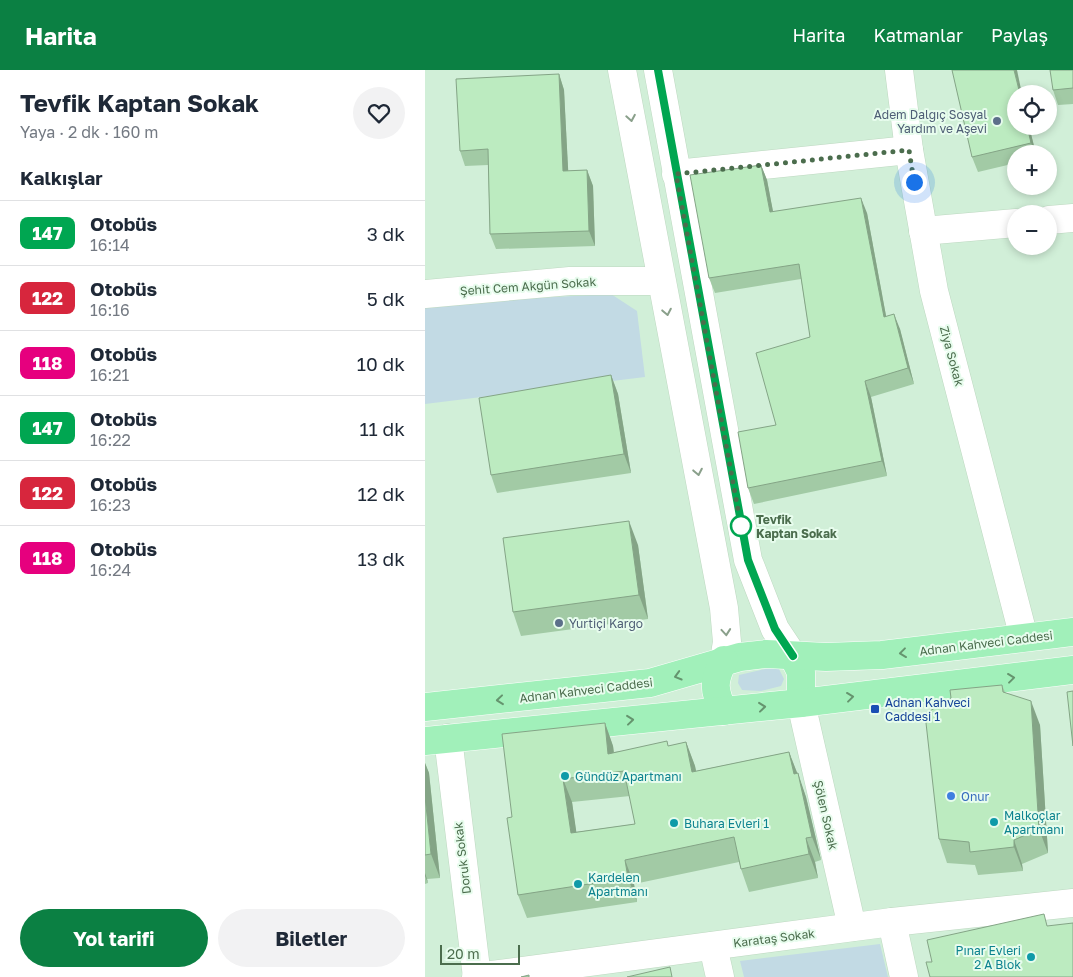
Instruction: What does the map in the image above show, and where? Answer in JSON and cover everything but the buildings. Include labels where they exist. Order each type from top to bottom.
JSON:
[{"type":"main road","name":"Adnan Kahveci Caddesi","points":[[425,707],[651,683],[724,660],[766,654],[793,656],[882,655],[1073,632]]},
{"type":"main road","points":[[793,656],[801,672],[803,688],[801,703]]},
{"type":"main road","points":[[724,660],[716,674],[714,688],[724,711]]},
{"type":"main road","points":[[437,740],[801,703],[1073,670]]},
{"type":"street","points":[[623,70],[661,281],[724,608],[727,642],[724,660]]},
{"type":"street","points":[[658,70],[748,560],[771,620],[793,656]]},
{"type":"street","name":"Ziya Sokak","points":[[899,70],[909,150],[934,291],[1024,638]]},
{"type":"street","points":[[676,174],[909,150]]},
{"type":"street","points":[[1057,219],[1073,218]]},
{"type":"street","points":[[923,231],[1007,224]]},
{"type":"street","name":"Şehit Cem Akgün Sokak","points":[[425,294],[570,281],[661,281]]},
{"type":"street","name":"Şölen Sokak","points":[[801,703],[852,927]]},
{"type":"street","name":"Doruk Sokak","points":[[437,740],[476,977]]},
{"type":"street","name":"Karataş Sokak","points":[[476,977],[892,922],[1073,903]]},
{"type":"street","points":[[892,922],[904,977]]},
{"type":"street","points":[[713,946],[720,977]]},
{"type":"shaded area","points":[[425,70],[1073,70],[1073,977],[425,977]]},
{"type":"shaded area","points":[[611,294],[637,311],[645,377],[425,404],[425,304]]},
{"type":"shaded area","points":[[770,668],[779,669],[784,679],[781,686],[761,691],[742,690],[738,683],[739,675]]},
{"type":"shaded area","points":[[880,944],[888,977],[744,977],[740,961]]},
{"type":"bus line","name":"147","points":[[658,70],[748,560],[775,629],[793,656]]},
{"type":"place","name":"Adem Dalgıç Sosyal Yardım ve Aşevi","points":[[997,121]]},
{"type":"place","name":"Tevfik Kaptan Sokak","points":[[741,526]]},
{"type":"place","name":"Yurtiçi Kargo","points":[[559,623]]},
{"type":"place","name":"Adnan Kahveci Caddesi 1","points":[[875,709]]},
{"type":"place","name":"Gündüz Apartmanı","points":[[565,776]]},
{"type":"place","name":"Onur","points":[[951,796]]},
{"type":"place","name":"Malkoçlar Apartmanı","points":[[994,822]]},
{"type":"place","name":"Buhara Evleri 1","points":[[674,823]]},
{"type":"place","name":"Kardelen Apartmanı","points":[[578,884]]},
{"type":"place","name":"Pınar Evleri 2 A Blok","points":[[1031,957]]},
{"type":"route","points":[[741,526],[676,174],[909,150],[914,182]]}]
